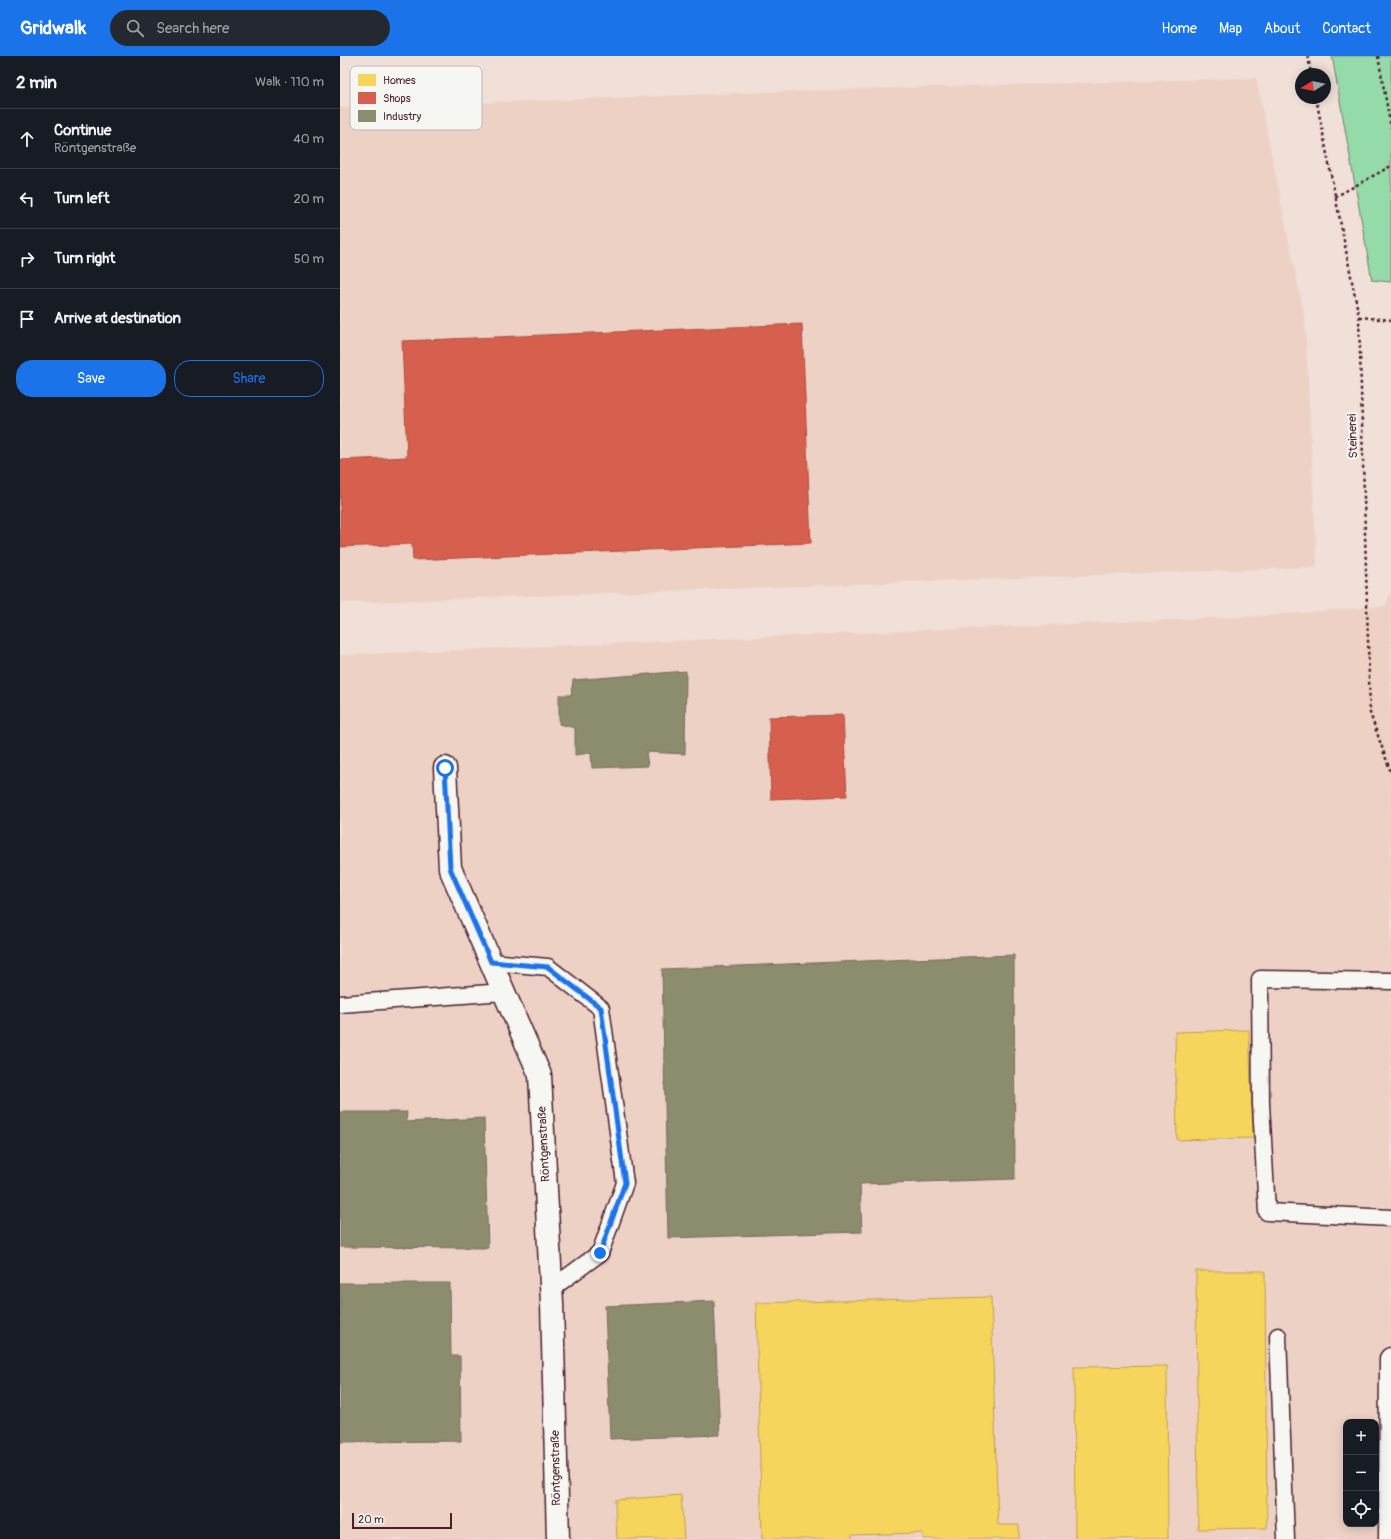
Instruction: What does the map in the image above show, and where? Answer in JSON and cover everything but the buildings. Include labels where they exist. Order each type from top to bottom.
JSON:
[{"type":"street","name":"Röntgenstraße","points":[[445,768],[450,868],[540,1075],[551,1289],[558,1539]]},
{"type":"street","points":[[1390,1539],[1391,1359]]},
{"type":"lane","points":[[491,962],[548,967],[601,1008],[625,1183],[600,1253],[551,1289]]},
{"type":"lane","points":[[1391,981],[1260,979],[1261,1104],[1267,1212],[1391,1218]]},
{"type":"lane","points":[[340,1004],[504,992]]},
{"type":"lane","points":[[1278,1336],[1286,1539]]},
{"type":"path","points":[[1308,56],[1310,68]]},
{"type":"path","points":[[1378,56],[1391,128]]},
{"type":"path","name":"Steinerei","points":[[1317,104],[1359,317],[1370,713],[1391,773]]},
{"type":"path","points":[[1335,197],[1391,166]]},
{"type":"path","points":[[1359,317],[1391,320]]},
{"type":"shaded area","points":[[1256,78],[1305,320],[1317,567],[340,603],[340,108],[350,108],[350,130],[482,130],[482,103],[826,90]]},
{"type":"shaded area","points":[[1391,592],[1391,1539],[340,1539],[340,655],[1261,616],[1385,606]]},
{"type":"green space","points":[[1332,56],[1391,56],[1391,282],[1372,280]]},
{"type":"route","points":[[445,768],[450,868],[491,962],[548,967],[601,1008],[625,1183],[600,1253]]}]
